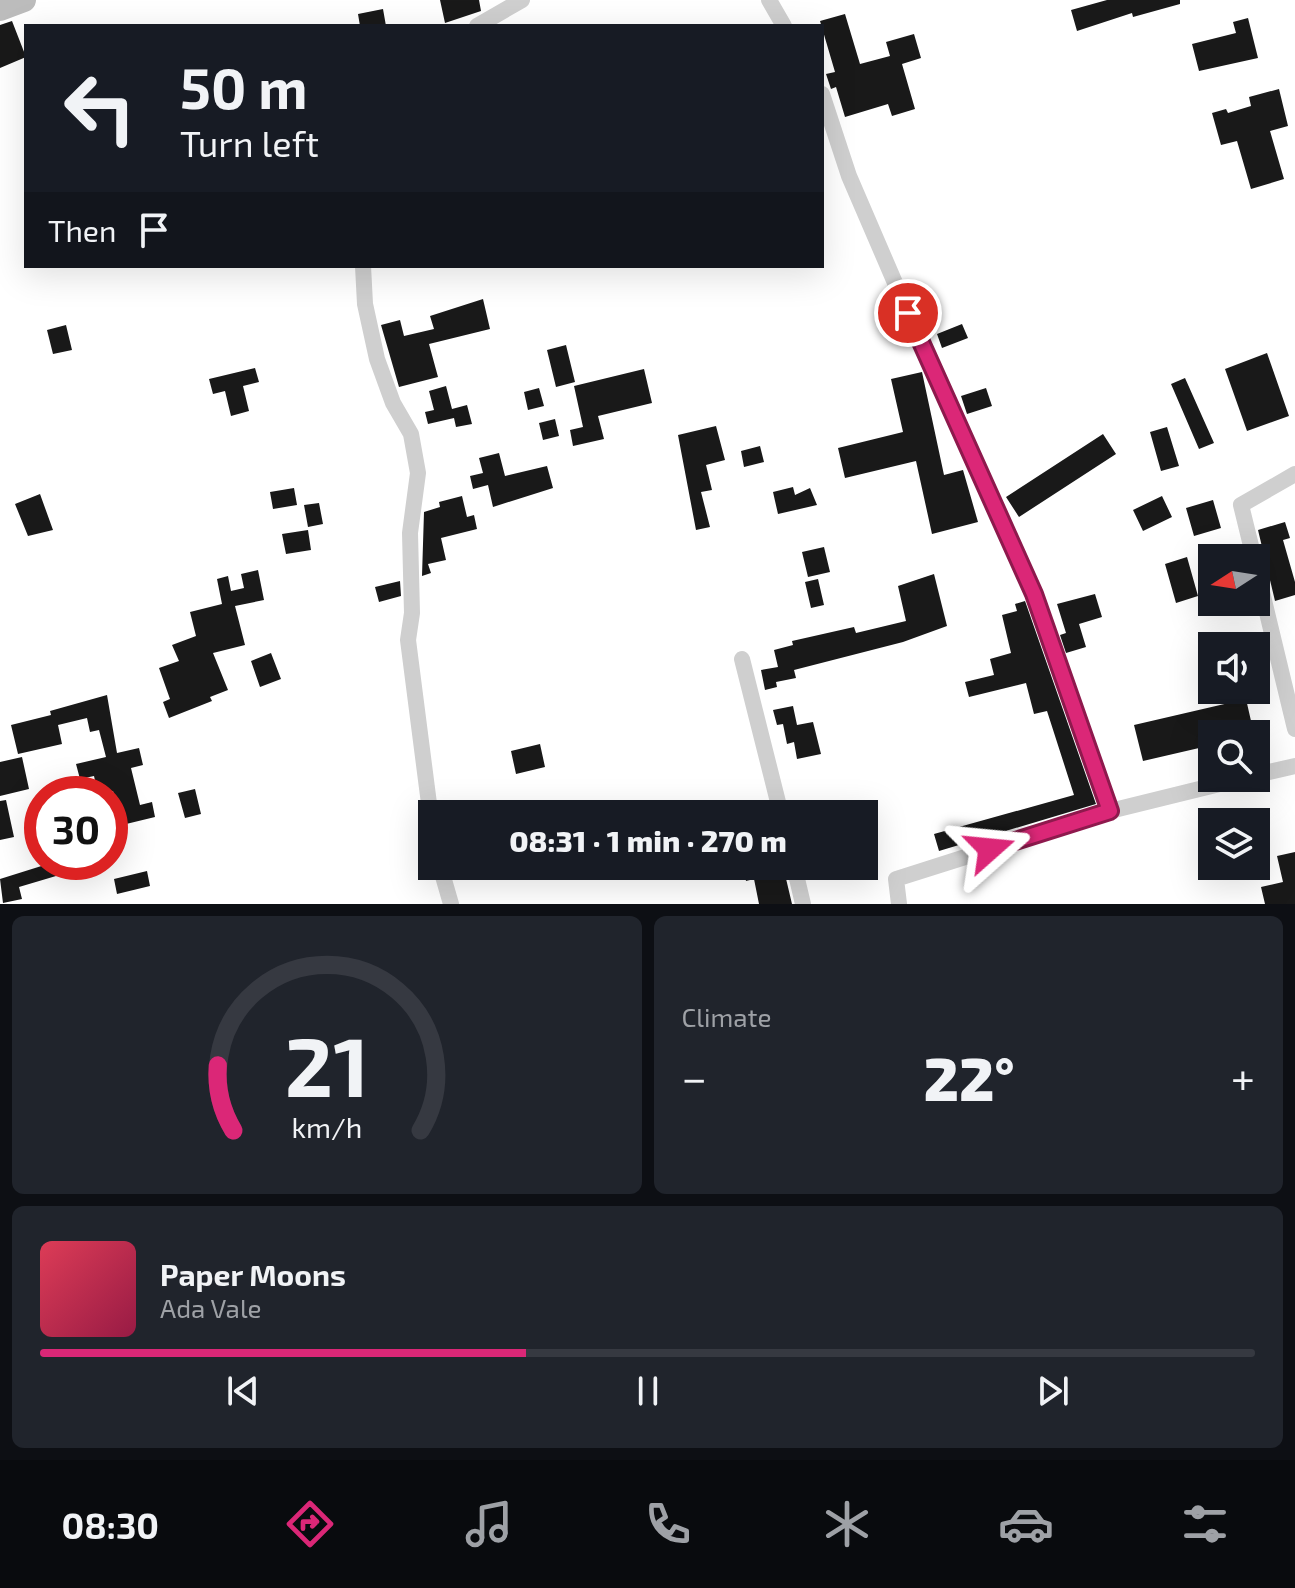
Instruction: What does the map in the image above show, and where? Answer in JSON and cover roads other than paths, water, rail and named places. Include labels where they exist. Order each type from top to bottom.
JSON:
[{"type":"main road","points":[[0,9],[24,0]]},
{"type":"street","points":[[480,24],[522,0]]},
{"type":"street","points":[[769,0],[783,24]]},
{"type":"street","points":[[824,100],[861,203],[998,520],[1034,594],[1110,811]]},
{"type":"street","points":[[363,268],[365,304],[377,359],[393,403],[411,434],[418,473],[410,533],[412,613],[408,640],[429,800]]},
{"type":"street","points":[[1251,544],[1241,505],[1295,474]]},
{"type":"street","points":[[1268,616],[1295,729]]},
{"type":"street","points":[[742,659],[777,800]]},
{"type":"street","points":[[1270,772],[1295,766]]},
{"type":"street","points":[[899,904],[896,879],[1110,811],[1198,789]]},
{"type":"street","points":[[444,880],[451,904]]},
{"type":"street","points":[[797,880],[803,904]]}]
